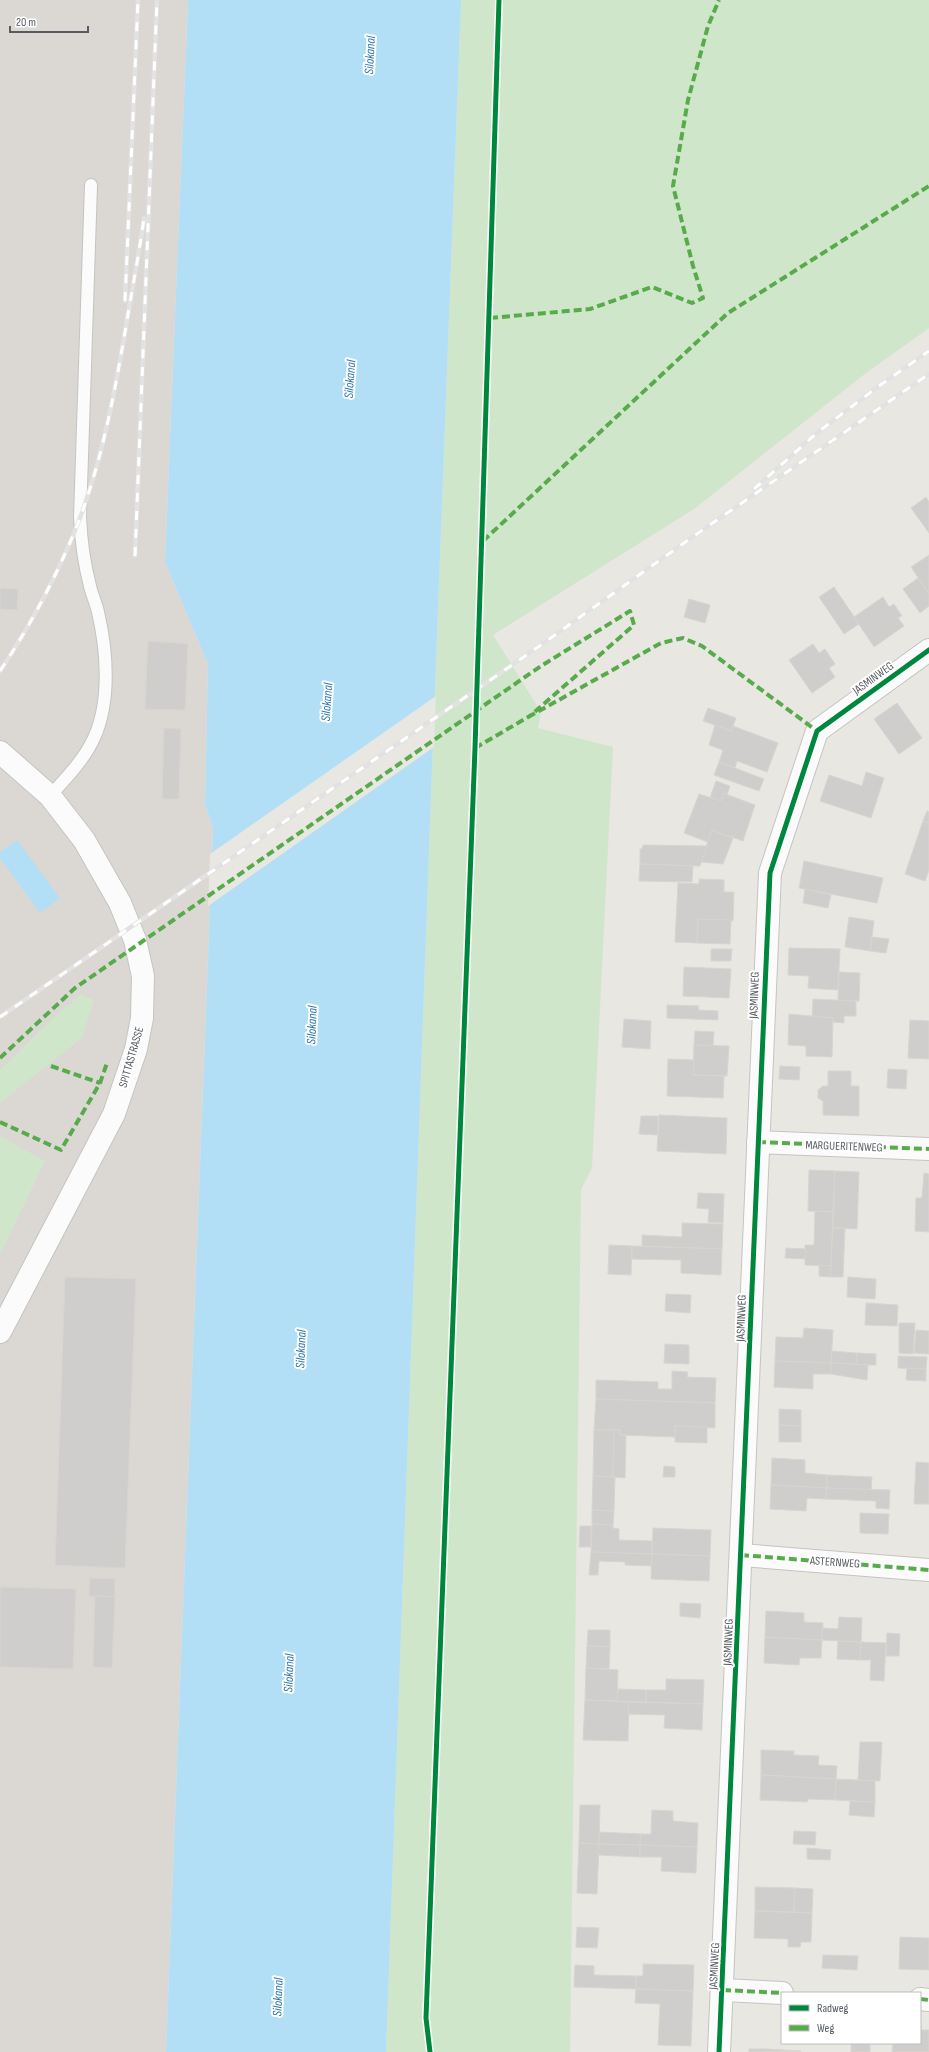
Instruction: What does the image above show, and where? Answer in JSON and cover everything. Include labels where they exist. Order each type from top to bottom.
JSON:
[{"type":"street","name":"JASMINWEG","points":[[719,2052],[723,1990],[770,874],[817,731],[929,650]]},
{"type":"street","name":"SPITTASTRASSE","points":[[0,752],[50,796],[84,840],[120,903],[135,940],[143,976],[142,1018],[136,1049],[114,1114],[0,1332]]},
{"type":"street","name":"MARGUERITENWEG","points":[[758,1142],[929,1149]]},
{"type":"street","name":"ASTERNWEG","points":[[741,1555],[929,1570]]},
{"type":"street","points":[[723,1990],[781,1993]]},
{"type":"lane","points":[[50,796],[82,758],[94,738],[100,719],[104,690],[105,653],[98,610],[85,568],[80,517],[91,185]]},
{"type":"shaded area","points":[[0,0],[188,0],[165,562],[208,664],[205,804],[213,828],[166,2052],[0,2052]]},
{"type":"green space","points":[[461,0],[929,0],[929,328],[866,373],[694,509],[493,635],[541,712],[538,728],[613,747],[592,1168],[581,1190],[570,2052],[386,2052]]},
{"type":"green space","points":[[80,995],[94,1000],[82,1038],[0,1103],[0,1070],[52,1019]]},
{"type":"green space","points":[[0,1136],[45,1161],[0,1255]]},
{"type":"water","name":"Silokanal","points":[[188,0],[461,0],[386,2052],[166,2052],[213,828],[205,804],[208,664],[165,562]]},
{"type":"water","points":[[17,840],[60,898],[40,913],[0,858],[0,852]]},
{"type":"pier","points":[[436,696],[434,747],[208,906],[210,854]]},
{"type":"building","points":[[926,497],[929,502],[929,533],[911,508]]},
{"type":"building","points":[[929,555],[929,594],[911,567]]},
{"type":"building","points":[[918,578],[929,594],[929,606],[920,613],[903,589]]},
{"type":"building","points":[[834,587],[859,624],[844,634],[819,597]]},
{"type":"building","points":[[0,588],[18,589],[17,610],[0,609]]},
{"type":"building","points":[[883,597],[889,607],[894,604],[902,616],[898,618],[904,626],[874,647],[854,617]]},
{"type":"building","points":[[689,599],[710,605],[705,623],[684,617]]},
{"type":"building","points":[[148,641],[188,644],[185,710],[145,709]]},
{"type":"building","points":[[813,644],[819,653],[825,649],[835,664],[829,668],[835,677],[812,693],[789,660]]},
{"type":"building","points":[[897,703],[922,738],[899,754],[874,719]]},
{"type":"building","points":[[708,708],[736,718],[731,731],[703,721]]},
{"type":"building","points":[[715,725],[731,731],[733,726],[778,743],[767,772],[737,761],[735,768],[719,762],[723,750],[709,745]]},
{"type":"building","points":[[164,728],[181,729],[179,799],[162,799]]},
{"type":"building","points":[[719,762],[764,779],[759,791],[714,775]]},
{"type":"building","points":[[866,772],[884,778],[871,818],[820,801],[829,775],[862,786]]},
{"type":"building","points":[[716,781],[730,786],[727,795],[723,793],[721,801],[710,798]]},
{"type":"building","points":[[723,793],[755,805],[743,841],[712,830],[708,842],[684,833],[699,794],[721,801]]},
{"type":"building","points":[[927,811],[929,812],[929,823],[923,821]]},
{"type":"building","points":[[923,821],[929,823],[929,870],[925,881],[905,874]]},
{"type":"building","points":[[712,830],[733,838],[723,864],[701,862]]},
{"type":"building","points":[[643,845],[707,846],[700,866],[640,864],[640,849],[642,849]]},
{"type":"building","points":[[804,861],[883,878],[877,903],[799,888]]},
{"type":"building","points":[[640,864],[693,866],[692,882],[639,881]]},
{"type":"building","points":[[699,879],[724,880],[724,892],[734,892],[733,921],[698,919],[697,943],[675,942],[678,883],[699,884]]},
{"type":"building","points":[[805,889],[831,895],[828,908],[803,903]]},
{"type":"building","points":[[849,917],[874,921],[870,951],[845,947]]},
{"type":"building","points":[[698,919],[731,920],[730,944],[697,943]]},
{"type":"building","points":[[872,937],[889,939],[886,953],[870,951]]},
{"type":"building","points":[[789,948],[840,949],[838,990],[808,988],[809,976],[788,975]]},
{"type":"building","points":[[711,949],[732,949],[731,961],[711,961]]},
{"type":"building","points":[[684,967],[731,969],[729,998],[683,996]]},
{"type":"building","points":[[839,972],[860,973],[859,1001],[838,1000]]},
{"type":"building","points":[[813,999],[856,1001],[856,1016],[844,1016],[844,1023],[833,1022],[833,1018],[812,1018]]},
{"type":"building","points":[[667,1005],[699,1006],[698,1010],[718,1011],[718,1020],[667,1018]]},
{"type":"building","points":[[789,1014],[833,1018],[832,1057],[806,1056],[806,1046],[788,1045]]},
{"type":"building","points":[[624,1019],[651,1021],[650,1049],[622,1047]]},
{"type":"building","points":[[910,1020],[929,1021],[929,1059],[908,1058]]},
{"type":"building","points":[[695,1031],[714,1032],[713,1046],[694,1045]]},
{"type":"building","points":[[694,1045],[729,1046],[727,1076],[693,1075]]},
{"type":"building","points":[[668,1059],[694,1060],[693,1075],[724,1076],[723,1098],[667,1096]]},
{"type":"building","points":[[780,1066],[800,1067],[799,1080],[779,1079]]},
{"type":"building","points":[[888,1069],[907,1070],[906,1089],[887,1088]]},
{"type":"building","points":[[828,1071],[851,1071],[851,1086],[859,1086],[859,1116],[823,1115],[823,1101],[818,1098],[818,1090],[823,1086],[828,1086]]},
{"type":"building","points":[[659,1115],[727,1118],[726,1154],[657,1151]]},
{"type":"building","points":[[641,1116],[658,1116],[658,1135],[639,1134]]},
{"type":"building","points":[[809,1170],[835,1171],[833,1212],[808,1211]]},
{"type":"building","points":[[835,1171],[859,1172],[857,1229],[833,1228]]},
{"type":"building","points":[[924,1173],[929,1174],[929,1232],[915,1231],[916,1198],[922,1198]]},
{"type":"building","points":[[698,1193],[724,1194],[723,1223],[708,1222],[709,1209],[697,1208]]},
{"type":"building","points":[[815,1211],[833,1212],[831,1266],[805,1265],[805,1245],[814,1245]]},
{"type":"building","points":[[682,1223],[723,1224],[722,1249],[642,1246],[642,1235],[682,1237]]},
{"type":"building","points":[[833,1228],[845,1228],[843,1277],[830,1277]]},
{"type":"building","points":[[609,1245],[632,1246],[631,1275],[608,1274]]},
{"type":"building","points":[[632,1246],[722,1249],[721,1275],[681,1273],[681,1260],[632,1259]]},
{"type":"building","points":[[786,1248],[806,1249],[805,1259],[785,1258]]},
{"type":"building","points":[[819,1265],[831,1266],[830,1277],[819,1276]]},
{"type":"building","points":[[65,1277],[136,1279],[125,1568],[55,1565]]},
{"type":"building","points":[[848,1277],[876,1279],[875,1299],[847,1297]]},
{"type":"building","points":[[666,1294],[691,1295],[690,1313],[665,1311]]},
{"type":"building","points":[[866,1303],[898,1305],[897,1326],[865,1325]]},
{"type":"building","points":[[899,1323],[915,1323],[913,1354],[899,1353]]},
{"type":"building","points":[[804,1328],[833,1330],[831,1363],[775,1361],[776,1337],[803,1338]]},
{"type":"building","points":[[916,1330],[929,1331],[929,1354],[914,1353]]},
{"type":"building","points":[[665,1344],[689,1345],[689,1364],[664,1363]]},
{"type":"building","points":[[832,1351],[857,1353],[856,1365],[831,1363]]},
{"type":"building","points":[[857,1353],[876,1354],[876,1365],[856,1365]]},
{"type":"building","points":[[898,1356],[927,1357],[926,1369],[898,1368]]},
{"type":"building","points":[[775,1361],[831,1363],[831,1374],[813,1374],[813,1389],[774,1387]]},
{"type":"building","points":[[831,1363],[868,1365],[867,1380],[831,1374]]},
{"type":"building","points":[[907,1368],[926,1369],[926,1381],[906,1380]]},
{"type":"building","points":[[672,1371],[688,1372],[687,1377],[716,1378],[715,1403],[596,1399],[596,1380],[658,1382],[658,1389],[672,1389]]},
{"type":"building","points":[[596,1399],[715,1403],[715,1428],[675,1426],[675,1437],[620,1435],[620,1430],[594,1430]]},
{"type":"building","points":[[779,1409],[801,1410],[801,1426],[779,1425]]},
{"type":"building","points":[[779,1425],[801,1426],[801,1442],[779,1442]]},
{"type":"building","points":[[675,1426],[707,1427],[707,1443],[675,1442]]},
{"type":"building","points":[[594,1430],[614,1430],[613,1477],[593,1476]]},
{"type":"building","points":[[614,1430],[620,1430],[620,1435],[626,1435],[625,1478],[613,1477]]},
{"type":"building","points":[[772,1458],[805,1460],[805,1473],[827,1475],[827,1488],[771,1485]]},
{"type":"building","points":[[916,1462],[929,1463],[929,1504],[914,1504]]},
{"type":"building","points":[[664,1466],[675,1467],[675,1477],[663,1477]]},
{"type":"building","points":[[827,1475],[872,1477],[871,1490],[827,1488]]},
{"type":"building","points":[[593,1476],[615,1477],[614,1511],[592,1510]]},
{"type":"building","points":[[771,1485],[827,1488],[826,1499],[807,1498],[806,1511],[770,1509]]},
{"type":"building","points":[[827,1488],[890,1490],[889,1509],[876,1508],[876,1501],[826,1499]]},
{"type":"building","points":[[592,1510],[614,1511],[613,1525],[592,1524]]},
{"type":"building","points":[[860,1513],[889,1514],[888,1534],[860,1533]]},
{"type":"building","points":[[592,1524],[613,1525],[613,1528],[619,1529],[619,1540],[652,1541],[652,1554],[591,1552]]},
{"type":"building","points":[[580,1526],[591,1526],[591,1547],[579,1547]]},
{"type":"building","points":[[653,1528],[711,1530],[710,1556],[652,1554]]},
{"type":"building","points":[[591,1552],[652,1554],[651,1566],[625,1565],[625,1562],[599,1561],[598,1575],[589,1575]]},
{"type":"building","points":[[652,1554],[710,1556],[709,1581],[651,1579]]},
{"type":"building","points":[[90,1578],[115,1579],[115,1597],[89,1596]]},
{"type":"building","points":[[0,1587],[76,1589],[73,1669],[0,1667]]},
{"type":"building","points":[[95,1596],[115,1597],[112,1668],[93,1667]]},
{"type":"building","points":[[680,1603],[701,1604],[700,1618],[680,1616]]},
{"type":"building","points":[[766,1611],[804,1613],[804,1622],[823,1623],[822,1640],[765,1637]]},
{"type":"building","points":[[839,1617],[862,1618],[861,1642],[822,1640],[823,1628],[838,1629]]},
{"type":"building","points":[[588,1630],[610,1630],[610,1647],[587,1646]]},
{"type":"building","points":[[887,1633],[900,1634],[899,1656],[886,1656]]},
{"type":"building","points":[[765,1637],[822,1640],[821,1658],[800,1658],[799,1665],[764,1663]]},
{"type":"building","points":[[838,1641],[861,1642],[860,1660],[837,1659]]},
{"type":"building","points":[[861,1642],[886,1643],[884,1681],[870,1680],[871,1660],[860,1660]]},
{"type":"building","points":[[587,1646],[610,1647],[609,1669],[586,1668]]},
{"type":"building","points":[[586,1668],[618,1670],[617,1701],[585,1700]]},
{"type":"building","points":[[666,1679],[704,1680],[703,1704],[646,1702],[646,1690],[666,1690]]},
{"type":"building","points":[[618,1689],[646,1690],[646,1702],[617,1701]]},
{"type":"building","points":[[585,1700],[629,1702],[628,1741],[583,1740]]},
{"type":"building","points":[[629,1702],[703,1704],[702,1730],[664,1728],[665,1715],[628,1714]]},
{"type":"building","points":[[860,1742],[882,1742],[880,1781],[858,1780]]},
{"type":"building","points":[[761,1750],[794,1751],[794,1755],[819,1756],[818,1765],[837,1766],[836,1779],[761,1775]]},
{"type":"building","points":[[761,1775],[836,1779],[835,1800],[808,1799],[807,1802],[760,1800]]},
{"type":"building","points":[[836,1779],[875,1781],[875,1802],[835,1800]]},
{"type":"building","points":[[850,1801],[875,1802],[874,1817],[849,1815]]},
{"type":"building","points":[[580,1805],[600,1805],[599,1844],[579,1843]]},
{"type":"building","points":[[652,1810],[673,1811],[673,1821],[698,1823],[697,1847],[640,1845],[641,1834],[651,1834]]},
{"type":"building","points":[[794,1831],[816,1832],[815,1845],[793,1844]]},
{"type":"building","points":[[599,1832],[641,1834],[640,1845],[599,1844]]},
{"type":"building","points":[[579,1843],[599,1844],[597,1894],[577,1893]]},
{"type":"building","points":[[599,1844],[640,1845],[640,1857],[598,1855]]},
{"type":"building","points":[[640,1845],[697,1847],[696,1873],[661,1871],[662,1857],[640,1857]]},
{"type":"building","points":[[807,1848],[831,1850],[830,1860],[807,1859]]},
{"type":"building","points":[[755,1887],[795,1888],[794,1912],[755,1911]]},
{"type":"building","points":[[795,1888],[813,1889],[812,1913],[794,1912]]},
{"type":"building","points":[[755,1911],[812,1913],[811,1942],[801,1942],[800,1947],[788,1947],[788,1939],[754,1938]]},
{"type":"building","points":[[577,1927],[599,1928],[597,1948],[576,1947]]},
{"type":"building","points":[[900,1937],[929,1938],[929,1970],[899,1969]]},
{"type":"building","points":[[823,1955],[858,1956],[857,1970],[822,1968]]},
{"type":"building","points":[[643,1964],[694,1965],[693,1991],[636,1989],[636,1976],[643,1976]]},
{"type":"building","points":[[575,1965],[594,1966],[594,1975],[636,1976],[636,1989],[574,1987]]},
{"type":"building","points":[[636,1989],[693,1991],[691,2046],[658,2045],[660,2004],[635,2003]]},
{"type":"building","points":[[921,2030],[929,2030],[929,2052],[892,2052],[893,2044],[921,2044]]},
{"type":"building","points":[[851,2044],[870,2044],[870,2052],[851,2052]]},
{"type":"building","points":[[749,2049],[766,2049],[801,2051],[749,2052]]},
{"type":"railway","points":[[125,301],[138,0]]},
{"type":"railway","points":[[135,556],[157,0]]},
{"type":"railway","points":[[0,671],[34,616],[54,577],[72,538],[88,495],[102,447],[113,399],[144,218]]},
{"type":"railway","points":[[754,489],[818,432],[879,386],[929,351]]},
{"type":"railway","points":[[0,1017],[531,652],[691,538],[929,374]]},
{"type":"marked path","points":[[490,318],[590,309],[652,287],[692,303],[703,298],[693,266],[673,186],[688,100],[708,26],[719,0]]},
{"type":"marked path","points":[[483,541],[728,313],[929,186]]},
{"type":"marked path","points":[[0,1058],[75,988],[541,666],[630,611],[634,625],[530,716],[661,643],[683,638],[702,646],[817,731]]},
{"type":"marked path","points":[[475,748],[530,716]]},
{"type":"marked path","points":[[0,1122],[61,1150],[100,1083],[107,1063]]},
{"type":"marked path","points":[[51,1066],[100,1083]]},
{"type":"marked path","points":[[758,1142],[929,1149]]},
{"type":"marked path","points":[[741,1555],[929,1570]]},
{"type":"marked path","points":[[723,1990],[781,1993]]},
{"type":"marked path","points":[[921,1999],[929,2000]]},
{"type":"cycle path","points":[[430,2052],[426,2018],[475,748],[499,0]]},
{"type":"cycle path","points":[[719,2052],[770,873],[817,731],[929,650]]}]
